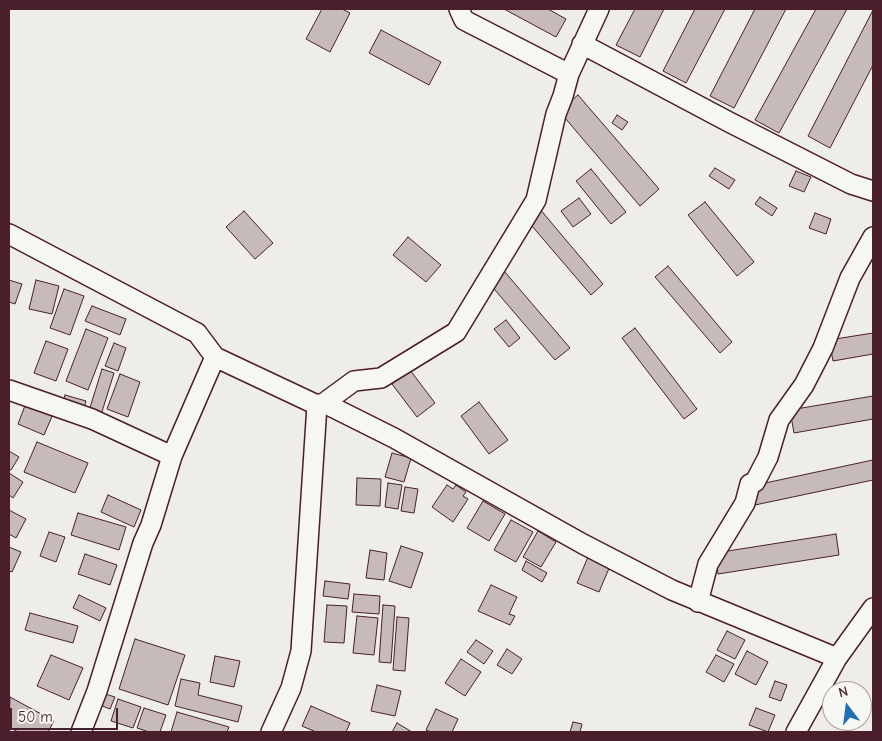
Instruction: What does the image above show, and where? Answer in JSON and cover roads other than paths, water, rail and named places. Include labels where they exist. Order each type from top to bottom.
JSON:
[{"type":"street","points":[[459,9],[464,20],[569,74]]},
{"type":"street","points":[[320,404],[354,381],[381,378],[456,332],[536,200],[556,114],[569,74],[599,9]]},
{"type":"street","points":[[582,44],[851,184],[873,191]]},
{"type":"street","points":[[9,234],[197,333],[215,357],[394,438],[583,544],[672,590],[837,658]]},
{"type":"street","points":[[698,602],[708,564],[745,503],[750,484],[755,482],[768,457],[779,420],[808,378],[823,348],[850,278],[873,237]]},
{"type":"street","points":[[81,732],[97,691],[172,456],[215,357]]},
{"type":"street","points":[[9,392],[92,419],[172,456]]},
{"type":"street","points":[[271,732],[291,688],[301,651],[320,404]]},
{"type":"street","points":[[796,732],[837,658],[873,608]]}]
